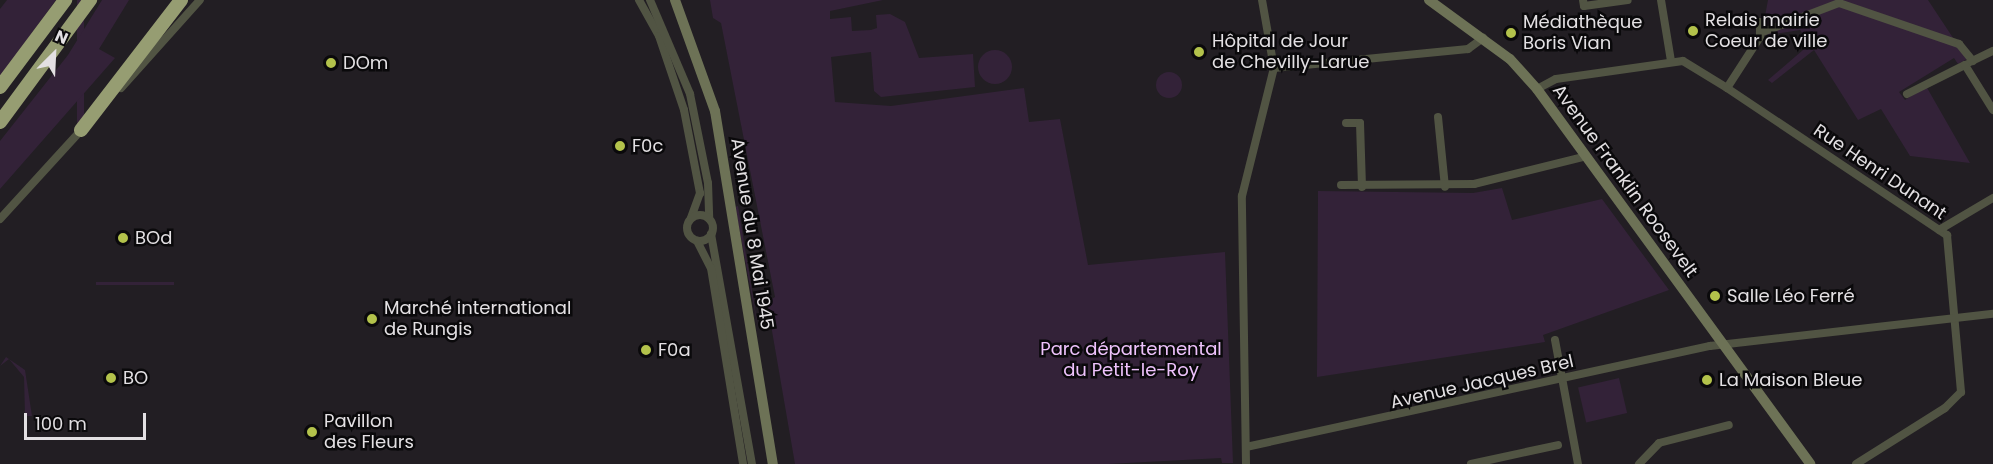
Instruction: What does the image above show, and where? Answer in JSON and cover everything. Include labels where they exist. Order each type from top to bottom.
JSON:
[{"type":"highway","points":[[0,87],[65,0]]},
{"type":"highway","points":[[0,122],[90,0]]},
{"type":"highway","points":[[81,130],[181,0]]},
{"type":"main road","name":"Avenue du 8 Mai 1945","points":[[673,0],[715,111],[772,464]]},
{"type":"main road","name":"Avenue Franklin Roosevelt","points":[[1429,0],[1483,38],[1537,89],[1810,464]]},
{"type":"street","points":[[0,219],[200,0]]},
{"type":"street","points":[[639,0],[659,36],[684,110],[700,193],[687,232],[697,241],[711,268],[743,464]]},
{"type":"street","points":[[650,0],[690,94],[708,183],[711,234],[752,464]]},
{"type":"street","points":[[1246,464],[1242,196],[1274,68],[1262,0]]},
{"type":"street","points":[[1583,0],[1584,6],[1628,0]]},
{"type":"street","points":[[1537,89],[1556,79],[1671,61],[1661,0]]},
{"type":"street","points":[[1760,33],[1839,3],[1959,44],[1993,111]]},
{"type":"street","points":[[1727,88],[1760,33],[1760,22]]},
{"type":"street","points":[[1274,68],[1468,49],[1483,38]]},
{"type":"street","points":[[1907,94],[1993,51]]},
{"type":"street","name":"Rue Henri Dunant","points":[[1671,61],[1689,63],[1947,235],[1956,318]]},
{"type":"street","points":[[1438,117],[1445,188]]},
{"type":"street","points":[[1346,123],[1360,123],[1362,187]]},
{"type":"street","points":[[1341,185],[1445,188],[1587,156]]},
{"type":"street","points":[[1939,230],[1993,198]]},
{"type":"street","points":[[691,218],[709,219]]},
{"type":"street","points":[[697,241],[711,234]]},
{"type":"street","name":"Avenue Jacques Brel","points":[[1246,447],[1724,344],[1993,314]]},
{"type":"street","points":[[1856,464],[1945,408],[1960,392],[1956,318]]},
{"type":"street","points":[[1555,340],[1578,464]]},
{"type":"street","points":[[1639,464],[1659,443],[1729,425]]},
{"type":"street","points":[[1471,464],[1558,445]]},
{"type":"green space","points":[[7,0],[56,0],[0,77],[0,9]]},
{"type":"green space","points":[[77,0],[84,0],[84,129],[77,129]]},
{"type":"green space","points":[[102,0],[129,0],[99,49],[115,58],[0,189],[0,141],[68,55]]},
{"type":"green space","name":"Parc départemental du Petit-le-Roy","points":[[710,0],[883,0],[830,11],[830,19],[851,17],[852,31],[871,30],[877,28],[876,15],[890,14],[905,22],[919,58],[973,54],[975,87],[881,97],[874,91],[871,52],[831,57],[835,102],[891,106],[1024,88],[1029,122],[1060,119],[1088,265],[1225,252],[1233,463],[1222,463],[1221,458],[1108,464],[795,464],[767,302],[775,297],[721,23],[713,18]]},
{"type":"green space","points":[[1768,0],[1928,0],[1967,59],[1958,64],[1954,58],[1899,92],[1905,100],[1926,86],[1970,163],[1910,156],[1881,109],[1858,120],[1814,50],[1772,83],[1768,80],[1810,44],[1800,30],[1768,35],[1763,27]]},
{"type":"green space","points":[[995,50],[1007,55],[1012,67],[1007,79],[995,84],[983,79],[978,67],[983,55]]},
{"type":"green space","points":[[1169,72],[1178,76],[1182,85],[1178,94],[1169,98],[1160,94],[1156,85],[1160,76]]},
{"type":"green space","points":[[1502,188],[1512,220],[1602,199],[1669,290],[1543,335],[1545,342],[1317,377],[1318,191],[1473,193]]},
{"type":"green space","points":[[738,206],[759,333],[735,207]]},
{"type":"green space","points":[[96,282],[174,282],[174,285],[96,285]]},
{"type":"green space","points":[[9,359],[25,370],[32,416],[25,416],[24,377]]},
{"type":"green space","points":[[1619,378],[1627,413],[1586,423],[1578,387]]},
{"type":"place","name":"Relais mairie Coeur de ville","points":[[1693,31]]},
{"type":"place","name":"Médiathèque Boris Vian","points":[[1511,33]]},
{"type":"place","name":"Hôpital de Jour de Chevilly-Larue","points":[[1199,52]]},
{"type":"place","name":"DOm","points":[[331,63]]},
{"type":"place","name":"F0c","points":[[620,146]]},
{"type":"place","name":"BOd","points":[[123,238]]},
{"type":"place","name":"Salle Léo Ferré","points":[[1715,296]]},
{"type":"place","name":"Marché international de Rungis","points":[[372,319]]},
{"type":"place","name":"F0a","points":[[646,350]]},
{"type":"place","name":"BO","points":[[111,378]]},
{"type":"place","name":"La Maison Bleue","points":[[1707,380]]},
{"type":"place","name":"Pavillon des Fleurs","points":[[312,432]]}]
